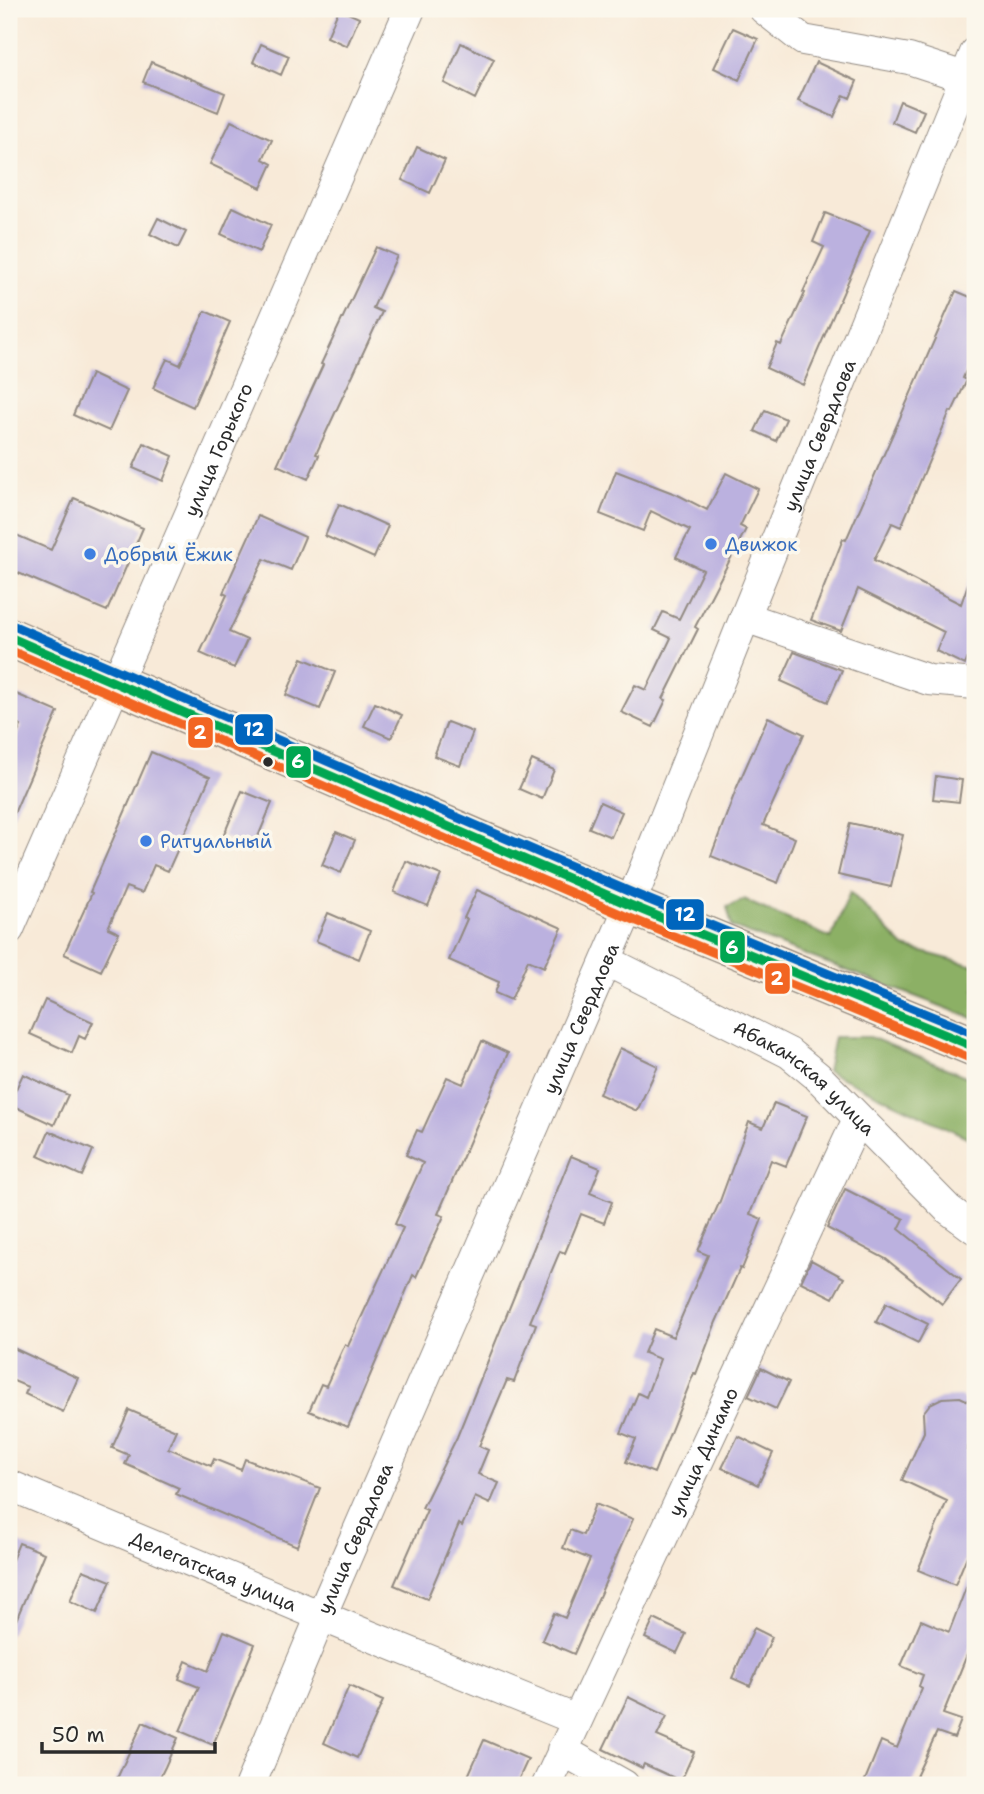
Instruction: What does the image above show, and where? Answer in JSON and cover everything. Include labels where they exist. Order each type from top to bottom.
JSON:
[{"type":"main road","points":[[9,637],[630,905],[975,1047]]},
{"type":"street","name":"улица Горького","points":[[9,929],[410,9]]},
{"type":"street","points":[[764,9],[803,40],[909,59],[970,65]]},
{"type":"street","name":"улица Свердлова","points":[[250,1785],[607,961],[970,65]]},
{"type":"street","points":[[745,617],[929,680],[975,684]]},
{"type":"street","name":"Абаканская улица","points":[[607,961],[789,1053],[817,1076],[948,1209],[975,1229]]},
{"type":"street","name":"улица Динамо","points":[[547,1785],[858,1119]]},
{"type":"street","name":"Делегатская улица","points":[[9,1485],[577,1720]]},
{"type":"street","points":[[562,1750],[624,1785]]},
{"type":"green space","points":[[850,892],[904,947],[975,966],[975,1019],[732,927],[727,907],[744,900],[831,938]]},
{"type":"green space","points":[[834,1037],[870,1037],[975,1080],[975,1141],[827,1071]]},
{"type":"building","points":[[339,9],[359,18],[347,46],[327,37]]},
{"type":"building","points":[[733,28],[758,39],[739,80],[714,68]]},
{"type":"building","points":[[461,43],[494,59],[475,99],[444,83]]},
{"type":"building","points":[[261,44],[289,56],[281,75],[253,62]]},
{"type":"building","points":[[151,62],[225,93],[218,112],[143,82]]},
{"type":"building","points":[[816,62],[857,81],[850,98],[844,95],[834,117],[798,101]]},
{"type":"building","points":[[900,101],[924,111],[915,132],[892,122]]},
{"type":"building","points":[[231,121],[272,140],[263,159],[272,164],[261,188],[210,164]]},
{"type":"building","points":[[417,147],[445,160],[430,193],[402,180]]},
{"type":"building","points":[[233,207],[271,225],[259,252],[221,234]]},
{"type":"building","points":[[825,213],[870,231],[803,385],[766,368],[777,343],[781,345],[824,247],[813,242]]},
{"type":"building","points":[[158,218],[186,232],[178,248],[150,234]]},
{"type":"building","points":[[376,247],[397,256],[373,308],[382,312],[316,454],[319,455],[308,479],[277,465]]},
{"type":"building","points":[[956,291],[975,299],[975,349],[963,378],[967,380],[952,412],[950,411],[901,527],[892,523],[874,560],[961,604],[973,570],[975,571],[975,640],[965,665],[936,651],[944,632],[858,589],[841,631],[811,620],[843,539],[846,540]]},
{"type":"building","points":[[205,311],[230,322],[193,407],[153,388],[167,359],[180,365]]},
{"type":"building","points":[[91,374],[127,391],[109,431],[73,415]]},
{"type":"building","points":[[765,410],[786,419],[776,441],[755,431]]},
{"type":"building","points":[[144,443],[173,456],[163,481],[133,468]]},
{"type":"building","points":[[616,471],[678,495],[707,510],[726,473],[758,489],[740,526],[746,529],[695,627],[698,629],[663,699],[666,700],[653,727],[621,712],[635,685],[646,690],[671,638],[654,630],[663,612],[679,619],[703,570],[676,557],[690,530],[651,511],[643,531],[600,514]]},
{"type":"building","name":"Добрый Ёжик","points":[[74,498],[143,528],[107,611],[9,569],[9,546],[14,534],[51,550]]},
{"type":"building","points":[[339,504],[388,526],[374,558],[325,536]]},
{"type":"building","points":[[258,516],[305,537],[291,570],[264,559],[229,632],[247,640],[234,668],[200,653],[227,595],[223,593]]},
{"type":"building","points":[[794,652],[842,670],[828,702],[781,681]]},
{"type":"building","points":[[302,658],[335,672],[320,709],[286,695]]},
{"type":"building","points":[[14,693],[58,712],[9,825],[9,753],[21,726],[9,720],[9,704]]},
{"type":"building","points":[[375,703],[402,715],[391,738],[364,726]]},
{"type":"building","points":[[768,717],[804,734],[763,825],[795,838],[778,883],[711,856],[737,787]]},
{"type":"building","points":[[447,722],[473,732],[460,766],[434,756]]},
{"type":"building","points":[[151,752],[210,777],[168,871],[154,865],[142,893],[126,887],[108,928],[119,933],[101,971],[64,954]]},
{"type":"building","points":[[532,760],[554,770],[542,799],[519,789]]},
{"type":"building","points":[[936,776],[962,780],[959,802],[933,799]]},
{"type":"building","points":[[242,791],[272,803],[253,849],[223,837]]},
{"type":"building","points":[[600,802],[622,812],[611,837],[589,828]]},
{"type":"building","points":[[850,823],[903,835],[891,887],[838,875]]},
{"type":"building","points":[[336,832],[355,840],[341,873],[322,865]]},
{"type":"building","points":[[406,861],[441,875],[428,906],[394,892]]},
{"type":"building","points":[[477,890],[562,928],[544,967],[528,960],[511,1000],[495,993],[499,982],[449,960]]},
{"type":"building","points":[[328,913],[370,931],[359,959],[316,941]]},
{"type":"building","points":[[45,1000],[93,1022],[85,1039],[79,1036],[72,1053],[30,1034]]},
{"type":"building","points":[[482,1041],[508,1053],[438,1214],[444,1216],[416,1277],[413,1275],[348,1427],[309,1411],[321,1384],[326,1386],[345,1344],[348,1346],[403,1228],[395,1224],[423,1163],[406,1155],[417,1130],[422,1132],[447,1077],[463,1084]]},
{"type":"building","points":[[620,1048],[658,1066],[637,1111],[599,1094]]},
{"type":"building","points":[[23,1074],[68,1095],[54,1125],[9,1104]]},
{"type":"building","points":[[774,1103],[807,1116],[786,1166],[771,1160],[750,1214],[762,1219],[696,1374],[694,1373],[654,1473],[626,1462],[636,1439],[621,1433],[638,1393],[646,1397],[660,1359],[644,1353],[654,1329],[673,1337],[708,1255],[698,1251],[749,1122],[763,1128]]},
{"type":"building","points":[[49,1131],[93,1150],[82,1176],[38,1156]]},
{"type":"building","points":[[571,1156],[600,1168],[590,1193],[612,1202],[604,1223],[581,1214],[565,1253],[560,1251],[530,1322],[536,1324],[514,1382],[507,1380],[479,1446],[488,1450],[478,1474],[499,1483],[490,1504],[475,1497],[462,1526],[459,1524],[427,1599],[394,1585],[427,1510],[422,1508],[457,1437]]},
{"type":"building","points":[[845,1189],[904,1219],[899,1229],[961,1279],[942,1304],[886,1259],[827,1228]]},
{"type":"building","points":[[811,1260],[844,1278],[833,1298],[801,1282]]},
{"type":"building","points":[[886,1303],[928,1324],[918,1343],[876,1322]]},
{"type":"building","points":[[9,1346],[78,1378],[63,1412],[25,1394],[28,1387],[9,1379]]},
{"type":"building","points":[[761,1368],[789,1382],[776,1409],[748,1396]]},
{"type":"building","points":[[960,1397],[975,1404],[975,1432],[967,1450],[975,1453],[975,1537],[955,1585],[918,1570],[947,1501],[902,1480],[924,1432],[923,1413],[930,1404],[942,1398]]},
{"type":"building","points":[[129,1410],[176,1430],[168,1448],[211,1466],[214,1459],[241,1470],[245,1459],[320,1488],[297,1546],[176,1494],[179,1488],[125,1464],[129,1455],[112,1448]]},
{"type":"building","points":[[738,1436],[773,1453],[758,1485],[722,1468]]},
{"type":"building","points":[[595,1504],[633,1519],[574,1654],[542,1640],[554,1613],[565,1618],[590,1559],[563,1548],[570,1530],[583,1535]]},
{"type":"building","points":[[19,1543],[44,1553],[9,1637],[9,1567]]},
{"type":"building","points":[[974,1567],[975,1635],[943,1714],[961,1720],[954,1738],[937,1732],[912,1785],[863,1785],[881,1741],[897,1748],[922,1688],[919,1686],[923,1675],[901,1666],[921,1620],[949,1632]]},
{"type":"building","points":[[83,1570],[111,1581],[97,1613],[70,1601]]},
{"type":"building","points":[[654,1619],[686,1634],[677,1653],[645,1638]]},
{"type":"building","points":[[754,1628],[772,1637],[750,1686],[732,1678]]},
{"type":"building","points":[[224,1631],[255,1644],[213,1745],[180,1731],[199,1687],[179,1679],[186,1661],[208,1671]]},
{"type":"building","points":[[349,1686],[383,1701],[357,1758],[324,1743]]},
{"type":"building","points":[[628,1697],[667,1716],[657,1736],[694,1752],[681,1781],[644,1764],[642,1768],[603,1749]]},
{"type":"building","points":[[143,1722],[178,1738],[165,1767],[156,1785],[114,1785]]},
{"type":"building","points":[[484,1740],[528,1759],[516,1785],[464,1785]]},
{"type":"transit line","name":"12","points":[[14,626],[635,894],[975,1034]]},
{"type":"transit line","name":"6","points":[[9,637],[630,905],[975,1047]]},
{"type":"transit line","name":"2","points":[[9,650],[625,916],[970,1058]]},
{"type":"place","name":"Движок","points":[[711,544]]},
{"type":"place","name":"Добрый Ёжик","points":[[90,554]]},
{"type":"place","name":"Ритуальный","points":[[146,841]]}]
